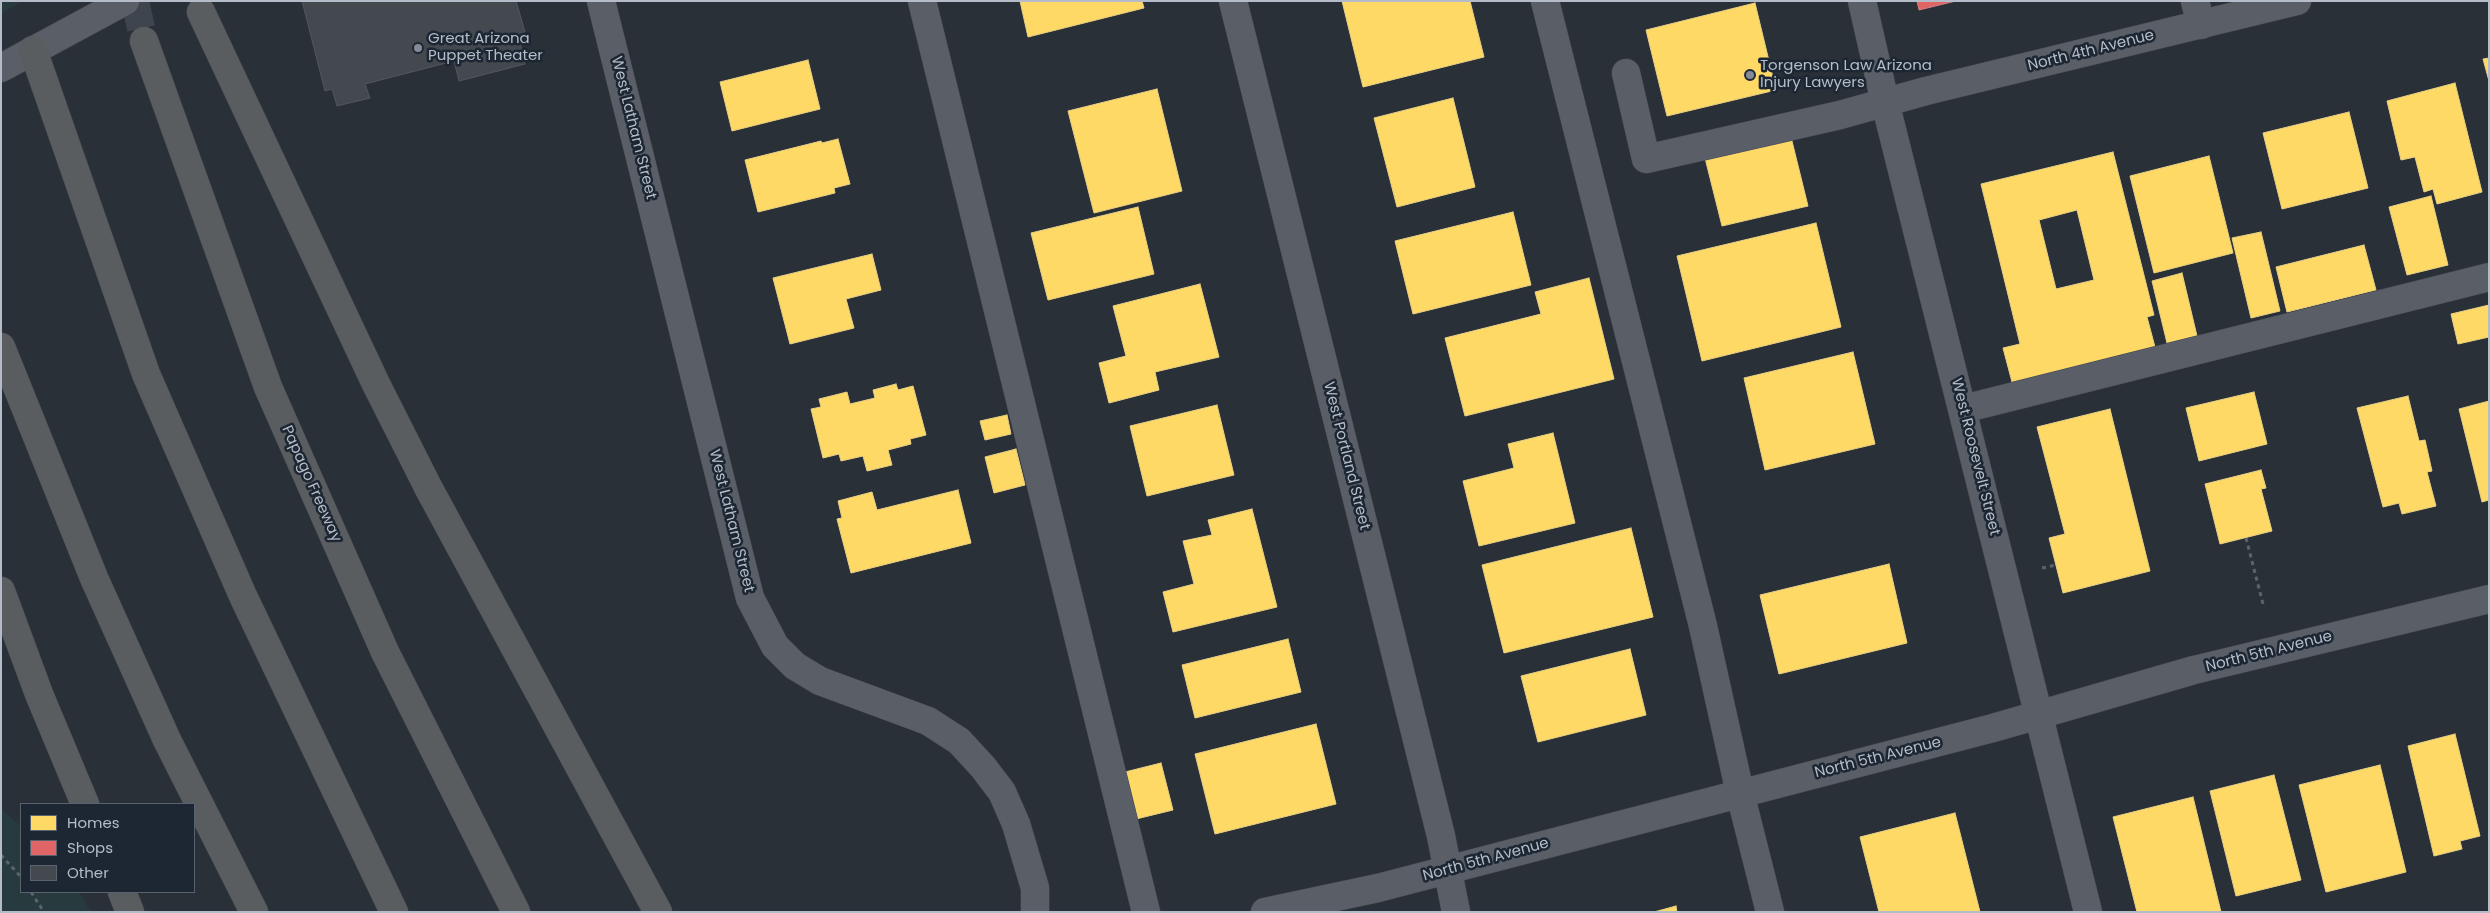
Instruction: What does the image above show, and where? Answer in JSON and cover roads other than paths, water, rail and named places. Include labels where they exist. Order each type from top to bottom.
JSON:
[{"type":"highway","points":[[201,12],[372,375],[428,487],[658,912]]},
{"type":"highway","name":"Papago Freeway","points":[[144,41],[268,387],[384,652],[516,912]]},
{"type":"highway","points":[[34,50],[146,374],[243,596],[394,912]]},
{"type":"highway","points":[[1,347],[110,614],[166,740],[254,912]]},
{"type":"highway","points":[[1,591],[39,694],[85,803]]},
{"type":"highway","points":[[122,893],[130,912]]},
{"type":"street","points":[[1,68],[125,1]]},
{"type":"street","name":"West Latham Street","points":[[601,1],[750,598],[775,646],[795,666],[820,681],[928,721],[959,741],[983,766],[1002,792],[1016,824],[1035,888],[1035,912]]},
{"type":"street","points":[[922,1],[1146,912]]},
{"type":"street","name":"West Portland Street","points":[[1233,1],[1448,870],[1456,912]]},
{"type":"street","points":[[1544,1],[1703,626],[1740,792],[1770,912]]},
{"type":"street","name":"West Roosevelt Street","points":[[1862,1],[1885,102],[2088,912]]},
{"type":"street","name":"North 4th Avenue","points":[[1626,73],[1646,159],[1840,115],[2198,13],[2297,1]]},
{"type":"street","points":[[1963,409],[2489,277]]},
{"type":"street","name":"North 5th Avenue","points":[[1265,912],[1378,888],[2039,715],[2194,670],[2489,598]]},
{"type":"tunnel","points":[[135,1],[144,41]]},
{"type":"place","name":"Great Arizona Puppet Theater","points":[[418,48]]},
{"type":"place","name":"Torgenson Law Arizona Injury Lawyers","points":[[1750,75]]}]
